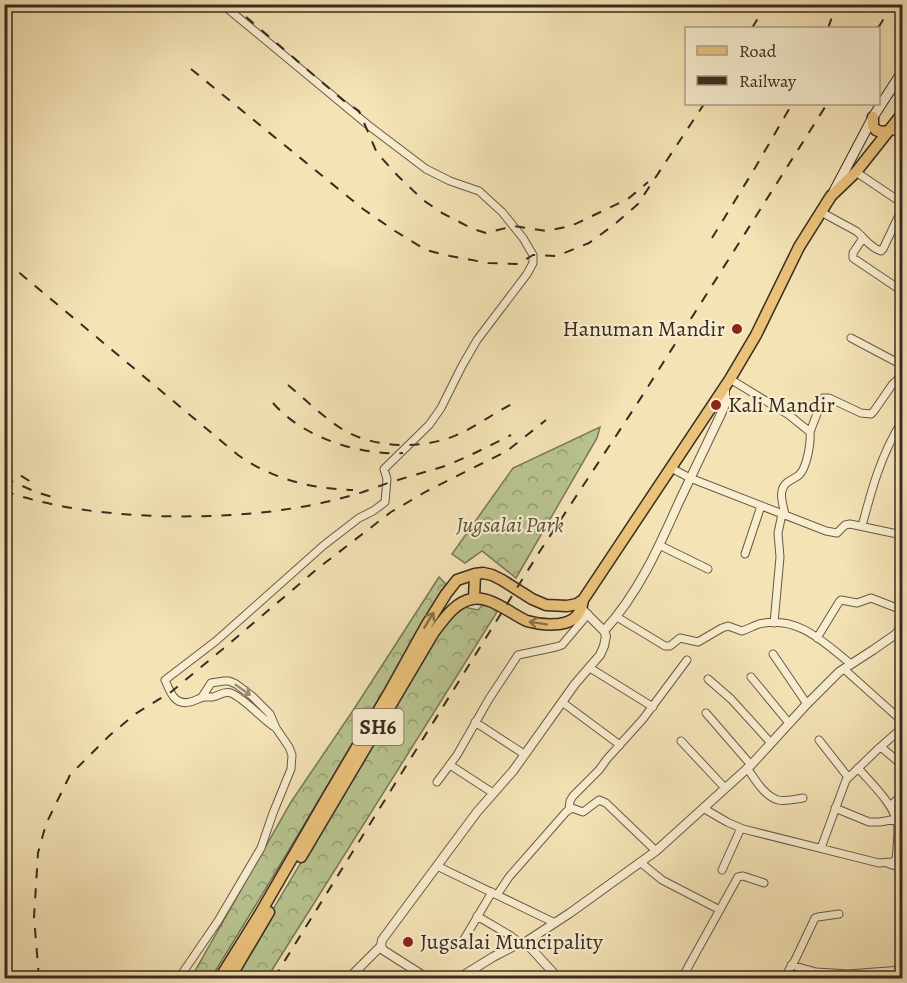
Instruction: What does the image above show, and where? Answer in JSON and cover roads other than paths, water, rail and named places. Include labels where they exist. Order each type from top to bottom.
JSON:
[{"type":"main road","points":[[582,607],[546,605],[492,575],[475,573],[474,598],[482,598],[529,621],[543,624],[571,621],[582,607],[728,382],[756,334],[799,247],[831,196],[873,117],[903,72]]},
{"type":"main road","points":[[831,196],[856,172],[903,114]]},
{"type":"main road","points":[[873,117],[873,126],[876,130],[881,132],[890,129]]},
{"type":"main road","name":"SH6","points":[[220,978],[258,917],[438,606],[457,580],[475,573]]},
{"type":"main road","name":"SH6","points":[[230,978],[434,632],[457,606],[474,598]]},
{"type":"street","points":[[222,4],[368,125],[426,169],[450,181],[479,191],[502,212],[534,255],[533,263],[527,274],[477,340],[441,408],[429,425],[384,469],[387,479],[385,502],[373,512],[359,518],[324,545],[216,641],[165,680],[173,697],[184,703],[202,697],[230,693],[276,728]]},
{"type":"street","points":[[890,129],[903,136]]},
{"type":"street","points":[[856,172],[903,203]]},
{"type":"street","points":[[821,212],[856,231],[867,244],[878,250],[883,249],[903,209]]},
{"type":"street","points":[[863,238],[853,253],[853,258],[903,291]]},
{"type":"street","points":[[851,338],[903,365]]},
{"type":"street","points":[[774,623],[780,557],[778,533],[783,514],[782,491],[784,484],[801,473],[804,468],[811,438],[810,432],[823,398],[829,398],[871,414],[903,375]]},
{"type":"street","points":[[604,631],[632,596],[659,546],[725,405],[728,382],[789,416],[810,432]]},
{"type":"street","points":[[862,526],[885,452],[903,421]]},
{"type":"street","points":[[671,468],[690,478],[833,532],[840,531],[844,525],[850,524],[903,535]]},
{"type":"street","points":[[745,554],[761,506]]},
{"type":"street","points":[[659,546],[708,569]]},
{"type":"street","points":[[817,638],[841,600],[858,603],[871,598],[903,610]]},
{"type":"street","points":[[349,978],[381,946],[382,940],[477,812],[513,771],[575,684],[600,655],[606,636],[582,607],[562,645],[518,655],[489,699],[457,755],[436,783]]},
{"type":"street","points":[[617,617],[665,646],[669,646],[680,638],[693,642],[701,641],[728,626],[742,632],[759,624],[788,623],[799,626],[817,638],[903,721]]},
{"type":"street","points":[[459,978],[555,923],[656,851],[749,766],[807,704],[847,666],[899,637],[903,626]]},
{"type":"street","points":[[773,654],[807,704]]},
{"type":"street","points":[[463,941],[477,916],[494,893],[569,809],[573,796],[599,770],[653,707],[687,660]]},
{"type":"street","points":[[590,668],[653,707]]},
{"type":"street","points":[[752,677],[789,723]]},
{"type":"street","points":[[708,679],[726,693],[771,743]]},
{"type":"street","points":[[179,978],[200,950],[241,884],[266,838],[293,762],[290,747],[276,728],[270,714],[262,704],[232,682],[211,683],[202,697]]},
{"type":"street","points":[[562,702],[620,745]]},
{"type":"street","points":[[706,713],[749,766],[765,791],[776,799],[803,798]]},
{"type":"street","points":[[475,722],[524,754]]},
{"type":"street","points":[[821,848],[843,785],[848,777],[903,728]]},
{"type":"street","points":[[819,740],[848,777]]},
{"type":"street","points":[[681,741],[724,788]]},
{"type":"street","points":[[881,747],[903,765]]},
{"type":"street","points":[[450,765],[494,793]]},
{"type":"street","points":[[858,768],[890,806],[896,819],[899,858],[887,863]]},
{"type":"street","points":[[890,806],[903,795]]},
{"type":"street","points":[[569,809],[574,808],[583,812],[599,800],[604,801],[656,851]]},
{"type":"street","points":[[703,808],[741,828],[903,868]]},
{"type":"street","points":[[835,808],[869,822],[896,819]]},
{"type":"street","points":[[722,870],[741,828]]},
{"type":"street","points":[[640,862],[662,880],[720,910]]},
{"type":"street","points":[[437,866],[555,923]]},
{"type":"street","points":[[682,978],[736,880],[744,876],[764,883]]},
{"type":"street","points":[[784,978],[815,918],[839,914]]},
{"type":"street","points":[[477,916],[528,945],[558,978]]},
{"type":"street","points":[[381,946],[383,950],[427,978]]},
{"type":"street","points":[[791,965],[816,972],[848,974],[903,970]]},
{"type":"railway","points":[[231,4],[344,101],[359,111],[377,153],[423,200],[473,229],[486,233],[514,226],[546,231],[571,226],[628,199],[648,182]]},
{"type":"railway","points":[[753,27],[767,4]]},
{"type":"railway","points":[[828,27],[837,4]]},
{"type":"railway","points":[[879,27],[893,4]]},
{"type":"railway","points":[[191,69],[363,209],[395,231],[426,250],[488,263],[518,264],[533,255],[557,256],[589,243],[615,224],[638,204],[703,105]]},
{"type":"railway","points":[[712,238],[791,105]]},
{"type":"railway","points":[[274,978],[540,551],[637,404],[826,105]]},
{"type":"railway","points":[[4,260],[238,455],[265,470],[293,481],[353,490]]},
{"type":"railway","points":[[288,385],[342,429],[379,443],[407,445],[446,439],[471,428],[512,404]]},
{"type":"railway","points":[[273,403],[297,424],[321,437],[362,450],[403,453]]},
{"type":"railway","points":[[39,978],[34,917],[38,853],[46,824],[70,775],[135,714],[171,692],[317,569],[391,512],[427,491],[507,451],[546,420]]},
{"type":"railway","points":[[4,491],[60,506],[117,514],[182,516],[260,513],[312,505],[363,492],[445,466],[511,435]]},
{"type":"railway","points":[[4,465],[31,482]]},
{"type":"railway","points":[[4,478],[52,497]]},
{"type":"place","name":"Hanuman Mandir","points":[[737,329]]},
{"type":"place","name":"Kali Mandir","points":[[716,405]]},
{"type":"place","name":"Jugsalai Muncipality","points":[[408,942]]},
{"type":"park label","name":"Jugsalai Park","points":[[510,525]]}]
